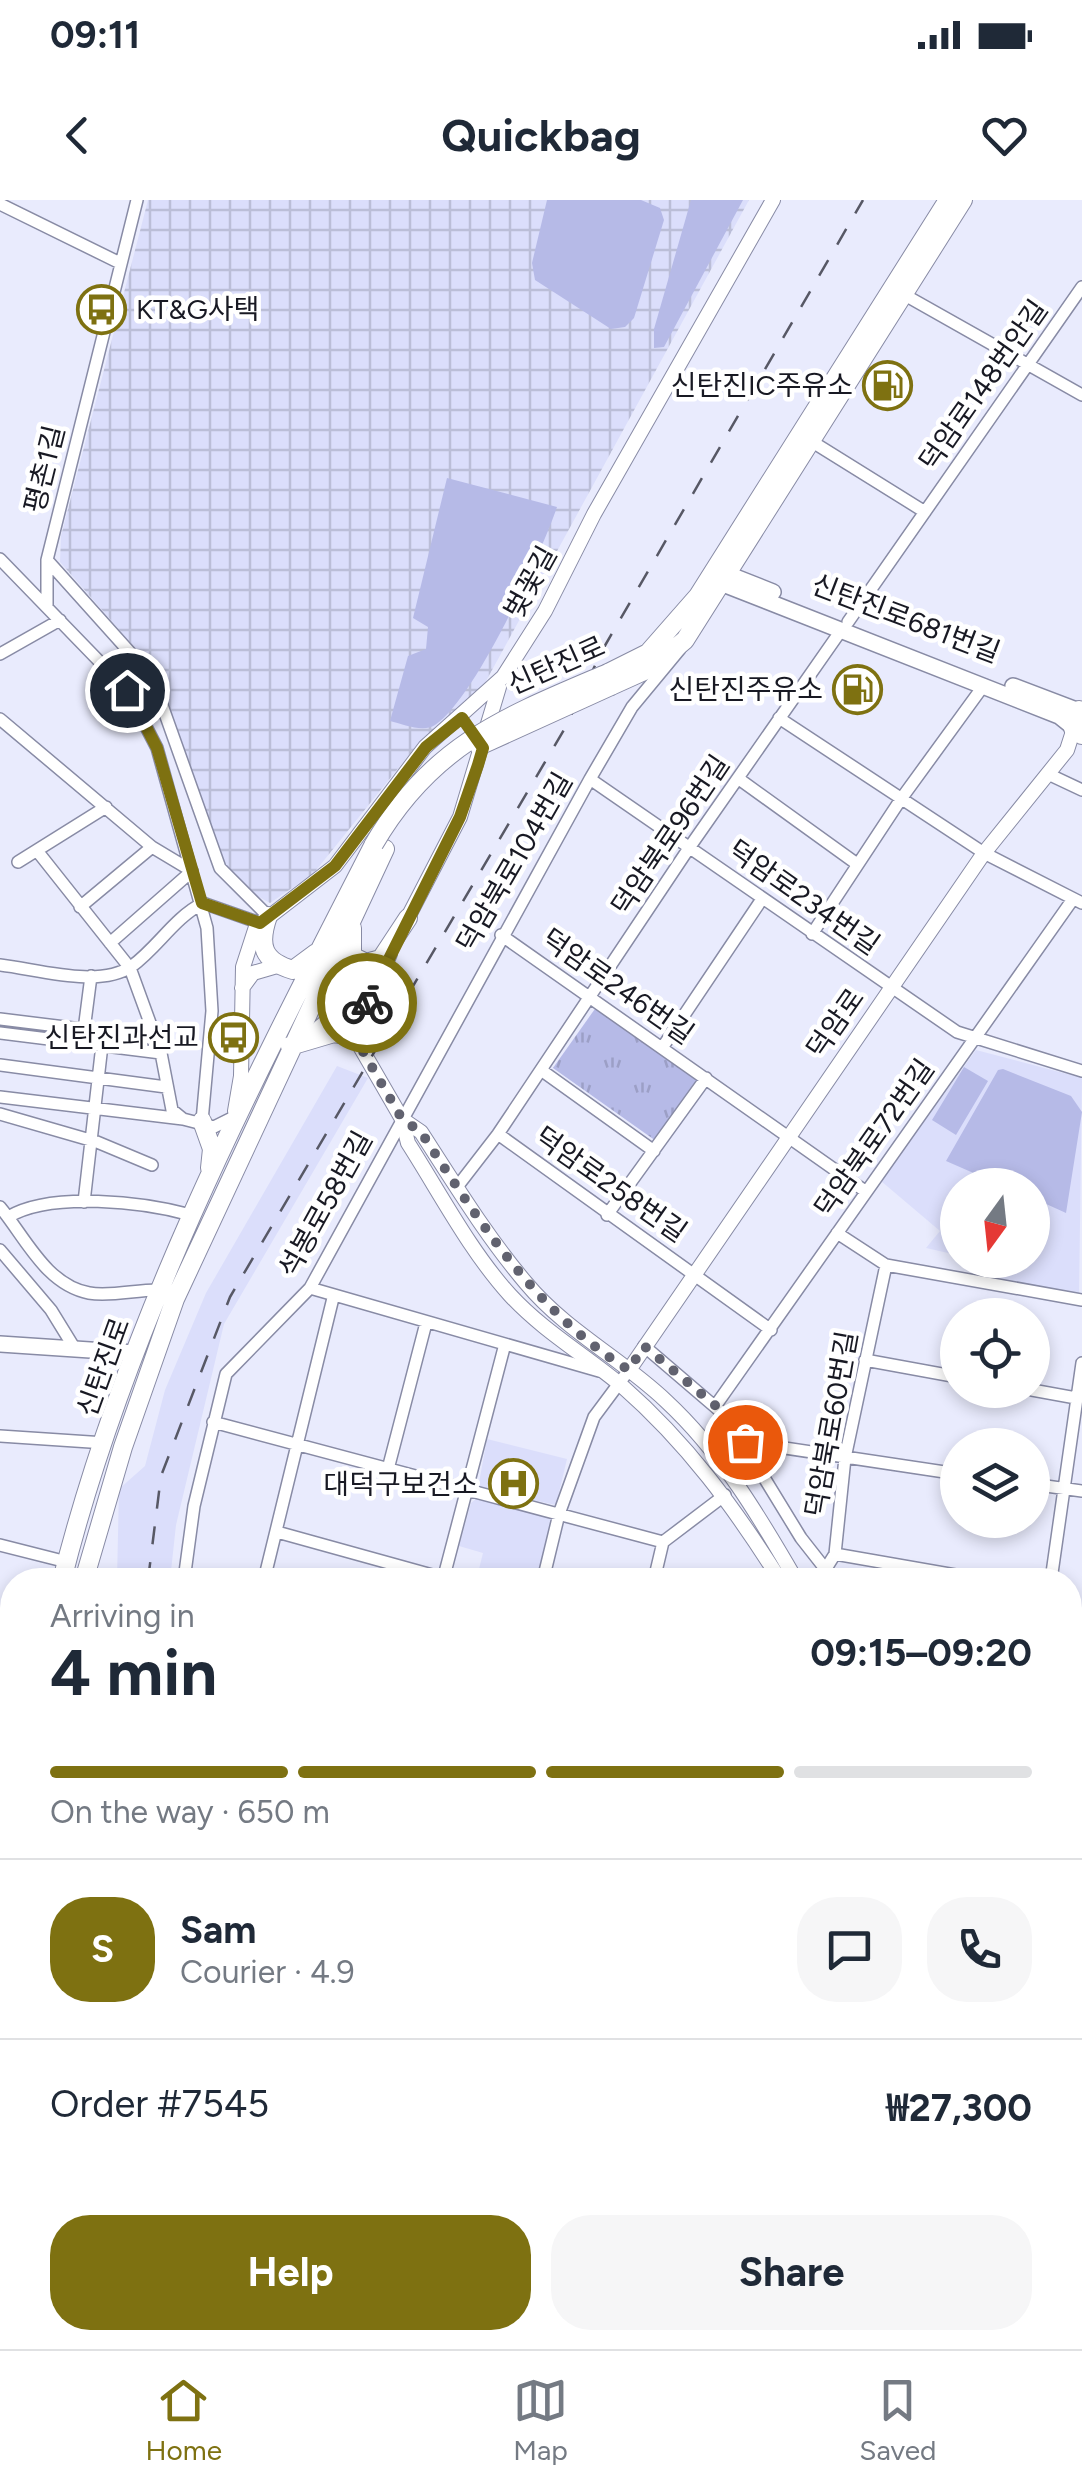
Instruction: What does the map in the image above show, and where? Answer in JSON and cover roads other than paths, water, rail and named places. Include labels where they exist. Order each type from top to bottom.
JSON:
[{"type":"main road","name":"신탄진로","points":[[66,1568],[135,1353],[191,1215],[320,949],[380,846],[418,800],[469,752],[500,733],[614,679],[653,667],[684,640],[948,200]]},
{"type":"main road","name":"신탄진로","points":[[614,679],[671,632],[719,577],[812,441],[963,200]]},
{"type":"main road","name":"신탄진로681번길","points":[[719,577],[1080,719]]},
{"type":"main road","name":"신탄진로681번길","points":[[845,626],[1059,716],[1080,719]]},
{"type":"main road","name":"신탄진로","points":[[87,1568],[113,1477],[175,1299],[298,1043],[380,846]]},
{"type":"main road","points":[[356,910],[350,948],[352,956],[366,963],[382,960],[408,918]]},
{"type":"main road","points":[[261,922],[264,952],[277,966],[293,970],[320,949]]},
{"type":"main road","points":[[298,1043],[334,1033],[354,1036]]},
{"type":"main road","points":[[192,1120],[212,1149],[209,1178]]},
{"type":"main road","points":[[0,1344],[135,1353]]},
{"type":"street","name":"평촌1길","points":[[47,606],[47,560],[137,200]]},
{"type":"street","name":"벚꽃길","points":[[261,922],[335,866],[435,738],[462,718],[503,677],[545,611],[594,514],[773,200]]},
{"type":"street","points":[[0,204],[120,263]]},
{"type":"street","name":"덕암로148번안길","points":[[845,626],[1082,287]]},
{"type":"street","points":[[902,294],[1082,394]]},
{"type":"street","name":"덕암로148번안길","points":[[812,441],[924,512]]},
{"type":"street","points":[[0,558],[127,690],[143,714],[202,903],[212,1011],[192,1120]]},
{"type":"street","points":[[47,560],[152,677],[220,868],[261,922]]},
{"type":"street","points":[[0,654],[60,620]]},
{"type":"street","name":"덕암북로96번길","points":[[457,1187],[498,1134],[689,848],[845,626]]},
{"type":"street","name":"덕암북로104번길","points":[[402,1119],[590,779],[632,708],[673,662],[684,640]]},
{"type":"street","points":[[503,677],[488,710],[483,748],[460,817],[381,972],[354,1036],[402,1119],[408,1143],[508,1292],[540,1324],[619,1384],[679,1440],[725,1495],[772,1568]]},
{"type":"street","points":[[614,679],[637,690],[632,708]]},
{"type":"street","name":"신탄진로681번길","points":[[812,934],[901,798],[984,685]]},
{"type":"street","points":[[462,718],[483,748]]},
{"type":"street","points":[[779,718],[984,853],[1077,901]]},
{"type":"street","points":[[0,719],[152,847],[192,871]]},
{"type":"street","name":"덕암로","points":[[629,1370],[984,853],[1067,750],[1080,719]]},
{"type":"street","points":[[435,738],[462,748],[469,757],[472,779]]},
{"type":"street","points":[[1048,774],[1082,790]]},
{"type":"street","name":"덕암로234번길","points":[[590,779],[890,988],[974,1040],[1082,1071]]},
{"type":"street","points":[[738,779],[857,864]]},
{"type":"street","points":[[18,862],[106,807]]},
{"type":"street","points":[[80,907],[152,847]]},
{"type":"street","points":[[38,852],[130,968],[161,1052],[172,1110],[192,1120]]},
{"type":"street","points":[[110,943],[192,871]]},
{"type":"street","points":[[662,1048],[762,899]]},
{"type":"street","name":"덕암북로72번길","points":[[716,1406],[866,1191],[1077,901]]},
{"type":"street","points":[[0,965],[91,976],[130,968],[186,913],[202,903],[261,922]]},
{"type":"street","points":[[225,1145],[241,1076],[243,967],[261,922]]},
{"type":"street","name":"덕암로246번길","points":[[501,934],[866,1191]]},
{"type":"street","points":[[242,992],[252,973],[277,966]]},
{"type":"street","points":[[298,1043],[381,972]]},
{"type":"street","points":[[84,1030],[91,976]]},
{"type":"street","points":[[0,1019],[155,1038]]},
{"type":"street","points":[[0,1033],[161,1052]]},
{"type":"street","points":[[84,1202],[102,1046]]},
{"type":"street","points":[[0,1065],[166,1088]]},
{"type":"street","points":[[540,1070],[654,1150]]},
{"type":"street","name":"덕암로246번길","points":[[607,1215],[706,1078]]},
{"type":"street","points":[[0,1097],[192,1120],[220,1127],[234,1116]]},
{"type":"street","points":[[0,1114],[152,1164]]},
{"type":"street","points":[[402,1119],[421,1132],[526,1284],[701,1436],[759,1517],[789,1568]]},
{"type":"street","name":"석봉로58번길","points":[[186,1568],[194,1506],[226,1374],[310,1288],[402,1119]]},
{"type":"street","name":"덕암로258번길","points":[[498,1134],[771,1330]]},
{"type":"street","points":[[161,1290],[91,1293],[76,1289],[46,1268],[4,1212],[33,1205],[84,1202],[191,1215]]},
{"type":"street","points":[[837,1233],[886,1266],[1082,1300]]},
{"type":"street","points":[[0,1250],[51,1310],[76,1349]]},
{"type":"street","name":"덕암북로60번길","points":[[831,1568],[845,1458],[886,1266]]},
{"type":"street","points":[[310,1288],[333,1298],[601,1372]]},
{"type":"street","points":[[267,1568],[333,1298]]},
{"type":"street","points":[[388,1468],[426,1324]]},
{"type":"street","points":[[446,1568],[505,1344]]},
{"type":"street","points":[[644,1346],[716,1406],[745,1442],[825,1568]]},
{"type":"street","points":[[865,1360],[940,1374]]},
{"type":"street","points":[[1052,1568],[1082,1362]]},
{"type":"street","points":[[547,1568],[559,1514],[594,1417],[629,1370]]},
{"type":"street","points":[[1050,1393],[1076,1398]]},
{"type":"street","points":[[212,1422],[662,1542]]},
{"type":"street","points":[[0,1436],[105,1442]]},
{"type":"street","points":[[745,1442],[940,1471]]},
{"type":"street","points":[[1050,1486],[1082,1490]]},
{"type":"street","points":[[657,1568],[662,1542],[725,1495]]},
{"type":"street","points":[[277,1532],[404,1568]]},
{"type":"street","points":[[0,1545],[58,1568]]},
{"type":"street","points":[[835,1554],[915,1568]]},
{"type":"railway","points":[[150,1568],[161,1476],[230,1297],[565,728],[603,649],[863,200]]},
{"type":"place","name":"KT&G사택","points":[[101,309]]},
{"type":"place","name":"신탄진IC주유소","points":[[888,385]]},
{"type":"place","name":"신탄진주유소","points":[[858,689]]},
{"type":"place","name":"신탄진과선교","points":[[234,1037]]},
{"type":"place","name":"대덕구보건소","points":[[513,1484]]}]
